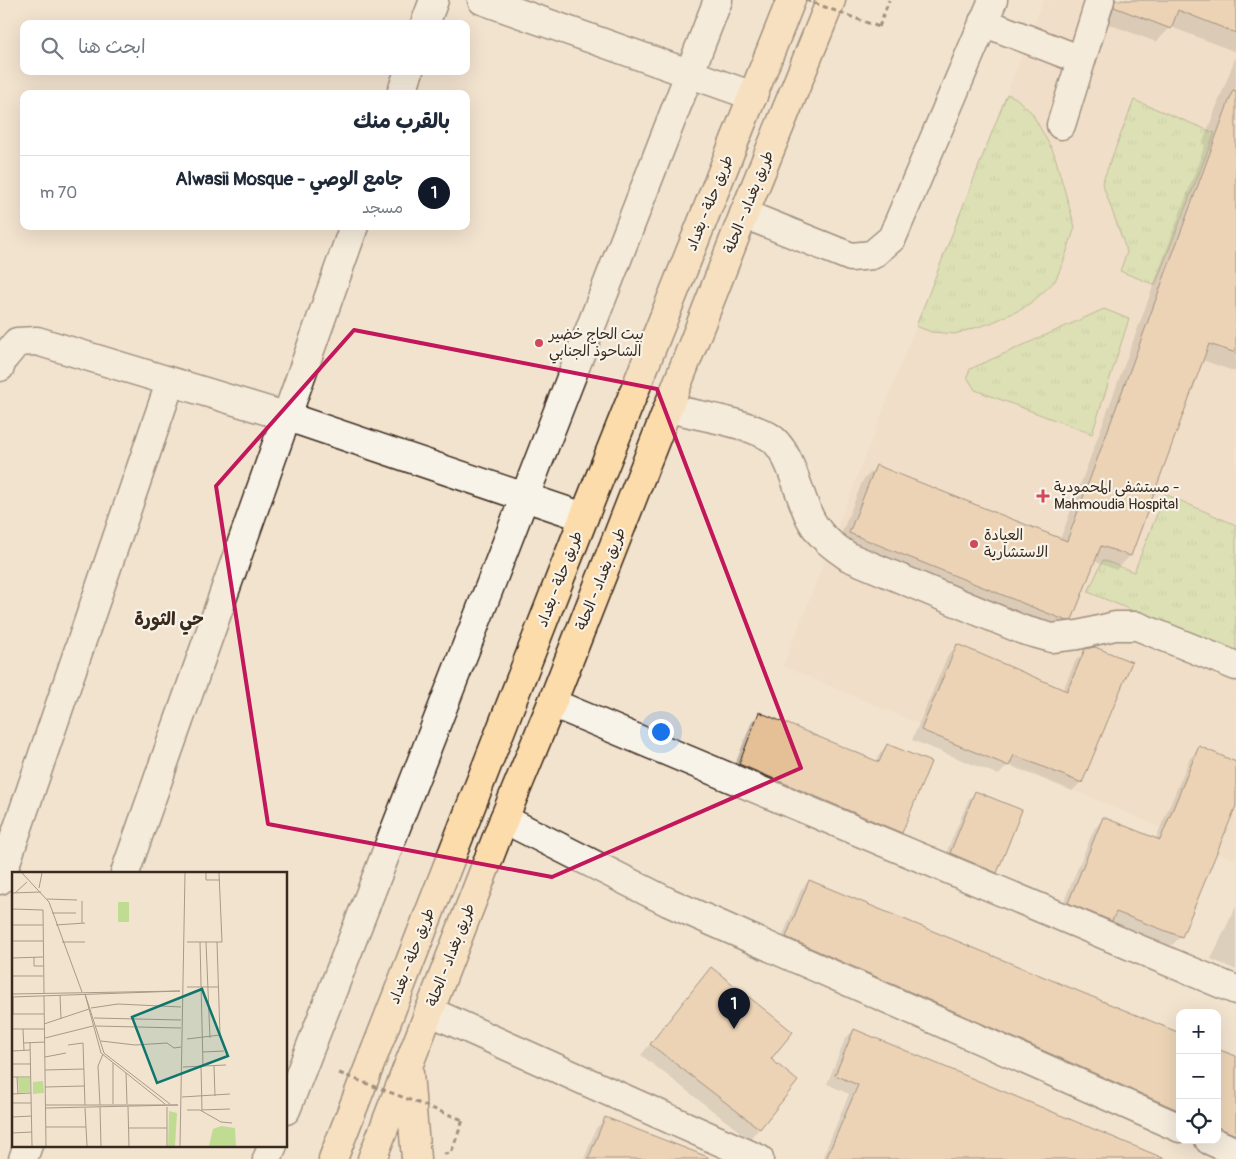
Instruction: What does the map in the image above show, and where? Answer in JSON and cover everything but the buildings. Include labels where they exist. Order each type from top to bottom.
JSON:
[{"type":"main road","name":"طريق حلة - بغداد","points":[[333,1159],[584,517],[791,0]]},
{"type":"main road","name":"طريق بغداد - الحلة","points":[[372,1159],[504,819],[552,703],[744,214],[831,0]]},
{"type":"main road","points":[[409,1064],[416,1159]]},
{"type":"street","points":[[427,20],[434,0]]},
{"type":"street","points":[[482,0],[753,96]]},
{"type":"street","points":[[288,1105],[718,0]]},
{"type":"street","points":[[1061,125],[1100,0]]},
{"type":"street","points":[[744,214],[851,256],[872,255],[892,238],[988,11],[1081,60]]},
{"type":"street","points":[[402,90],[408,75]]},
{"type":"street","points":[[125,872],[353,230]]},
{"type":"street","points":[[0,367],[3,359],[17,342],[37,341],[170,383],[288,417],[584,517]]},
{"type":"street","points":[[0,880],[170,383]]},
{"type":"street","points":[[668,408],[747,428],[770,436],[787,460],[811,520],[827,542],[849,557],[1023,630],[1052,638],[1078,635],[1115,626],[1137,626],[1236,666]]},
{"type":"street","points":[[552,703],[1236,990]]},
{"type":"street","points":[[504,819],[668,902],[1176,1126]]},
{"type":"street","points":[[429,1011],[759,1159]]},
{"type":"street","points":[[1218,1144],[1236,1152]]},
{"type":"street","points":[[23,1159],[28,1146]]},
{"type":"street","points":[[267,1159],[272,1146]]},
{"type":"path","points":[[806,0],[879,26],[889,0]]},
{"type":"path","points":[[339,1073],[463,1120],[451,1153],[448,1154]]},
{"type":"highlighted area","points":[[354,330],[657,389],[801,768],[552,877],[268,824],[216,486]]},
{"type":"shaded area","name":"مستشفى المحمودية - Mahmoudia Hospital","points":[[1043,0],[1236,0],[1236,860],[783,666]]},
{"type":"green space","points":[[1007,94],[1016,98],[1032,113],[1054,153],[1075,227],[1055,281],[1022,309],[991,323],[955,334],[931,332],[916,326]]},
{"type":"green space","points":[[1134,100],[1215,133],[1155,285],[1120,271],[1127,252],[1102,183]]},
{"type":"green space","points":[[1104,309],[1129,319],[1092,434],[975,390],[967,377],[970,369]]},
{"type":"green space","points":[[1165,494],[1236,525],[1236,654],[1088,592],[1103,560],[1134,572]]},
{"type":"place","name":"بيت الحاج خضير الشاحوذ الجنابي","points":[[539,343]]},
{"type":"place","name":"مستشفى المحمودية - Mahmoudia Hospital","points":[[1043,496]]},
{"type":"place","name":"العيادة الاستشارية","points":[[974,544]]},
{"type":"place","name":"جامع الوصي - Alwasii Mosque","points":[[734,1029]]},
{"type":"district","name":"حي الثورة","points":[[169,619]]}]
